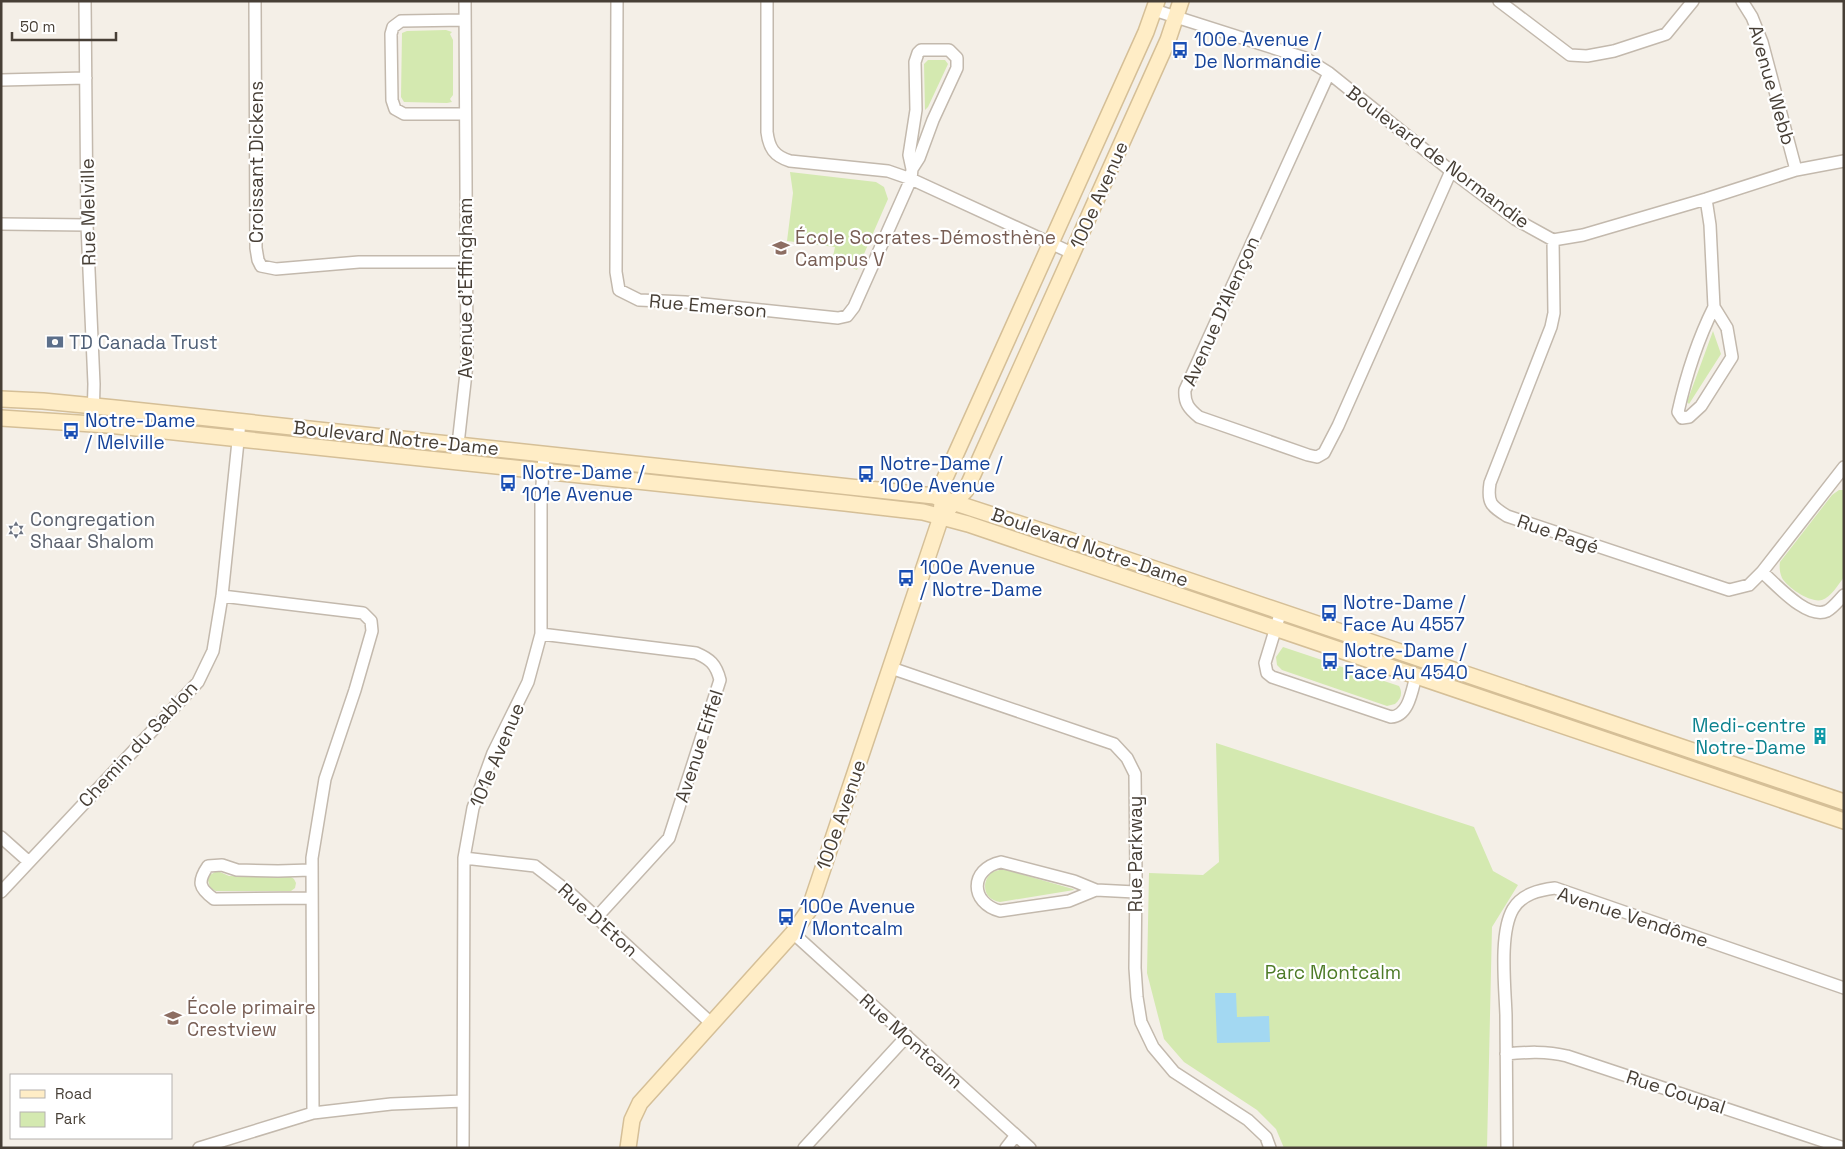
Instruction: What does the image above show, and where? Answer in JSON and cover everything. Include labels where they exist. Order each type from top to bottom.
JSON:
[{"type":"street","name":"Rue Melville","points":[[85,1],[87,225],[94,406],[93,423]]},
{"type":"street","name":"Croissant Dickens","points":[[254,1],[256,248],[261,266],[276,269],[360,262],[466,262]]},
{"type":"street","name":"Avenue d'Effingham","points":[[456,462],[467,364],[465,1]]},
{"type":"street","name":"Rue Emerson","points":[[616,1],[616,262],[619,290],[639,300],[685,302],[838,318],[847,316],[854,307],[911,174]]},
{"type":"street","points":[[767,1],[767,132],[773,152],[790,161],[911,174],[1072,253]]},
{"type":"street","name":"100e Avenue","points":[[948,500],[966,490],[1164,48],[1181,1]]},
{"type":"street","points":[[1499,1],[1570,54],[1587,56],[1614,51],[1666,34],[1692,1]]},
{"type":"street","name":"Avenue Webb","points":[[1742,1],[1752,17],[1762,42],[1796,170]]},
{"type":"street","name":"100e Avenue","points":[[628,1148],[632,1120],[640,1103],[793,933],[809,910],[948,500],[945,478],[1146,32],[1156,5]]},
{"type":"street","name":"Boulevard de Normandie","points":[[1156,5],[1177,16],[1305,58],[1329,74],[1514,219],[1553,240]]},
{"type":"street","points":[[465,20],[401,21],[393,27],[391,34],[392,100],[395,110],[404,114],[466,114]]},
{"type":"street","points":[[921,50],[949,50],[957,58],[957,68],[933,120],[920,158],[911,174],[909,155],[916,110],[914,67],[916,58],[921,50]]},
{"type":"street","name":"Avenue D'Alençon","points":[[1329,74],[1185,390],[1184,400],[1199,417],[1308,455],[1317,457],[1324,453],[1338,426],[1451,171]]},
{"type":"street","points":[[1,80],[86,78]]},
{"type":"street","points":[[1553,240],[1583,235],[1796,170],[1844,161]]},
{"type":"street","points":[[1706,199],[1710,225],[1714,307],[1704,328],[1685,381],[1678,412],[1682,418],[1689,417],[1701,406],[1732,357],[1727,328],[1714,307]]},
{"type":"street","points":[[1,224],[87,225]]},
{"type":"street","name":"Rue Pagé","points":[[1553,240],[1554,313],[1551,327],[1490,483],[1488,497],[1493,508],[1507,516],[1729,590],[1749,585],[1762,572],[1843,470]]},
{"type":"street","name":"Boulevard Notre-Dame","points":[[1,399],[94,406],[917,493],[948,500],[1844,802]]},
{"type":"street","name":"Boulevard Notre-Dame","points":[[1,418],[93,423],[238,440],[881,507],[941,516],[1844,821]]},
{"type":"street","name":"Chemin du Sablon","points":[[1,892],[198,682],[213,651],[222,596],[240,422]]},
{"type":"street","name":"101e Avenue","points":[[464,1148],[464,858],[473,808],[493,753],[528,682],[541,634],[544,455]]},
{"type":"street","points":[[1762,572],[1806,610],[1816,613],[1827,611],[1844,595]]},
{"type":"street","points":[[222,596],[363,612],[372,621],[372,631],[355,690],[325,779],[311,870],[313,1113]]},
{"type":"street","points":[[1281,611],[1265,663],[1269,675],[1388,716],[1398,717],[1404,712],[1416,676]]},
{"type":"street","name":"Avenue Eiffel","points":[[541,634],[696,653],[710,659],[717,669],[720,680],[668,838],[596,918]]},
{"type":"street","name":"Rue Parkway","points":[[891,668],[1114,744],[1128,758],[1135,774],[1135,968],[1136,997],[1142,1022],[1153,1047],[1174,1072],[1248,1120],[1266,1137],[1270,1148]]},
{"type":"street","points":[[1,837],[29,862]]},
{"type":"street","name":"Rue D'Eton","points":[[464,858],[535,866],[570,893],[712,1024]]},
{"type":"street","points":[[1096,890],[1069,901],[1000,911],[992,909],[984,903],[977,887],[979,876],[984,869],[1001,862],[1074,880],[1096,890],[1135,892]]},
{"type":"street","points":[[311,870],[237,870],[222,864],[208,866],[200,884],[204,892],[214,899],[312,898]]},
{"type":"street","name":"Avenue Vendôme","points":[[1507,1148],[1506,926],[1513,909],[1522,898],[1538,890],[1555,888],[1844,988]]},
{"type":"street","name":"Rue Montcalm","points":[[793,933],[1030,1148]]},
{"type":"street","points":[[806,1147],[907,1036]]},
{"type":"street","name":"Rue Coupal","points":[[1506,1054],[1552,1052],[1567,1056],[1844,1148]]},
{"type":"street","points":[[199,1148],[313,1113],[391,1104],[463,1101]]},
{"type":"street","points":[[1006,1148],[1016,1136]]},
{"type":"green space","points":[[446,30],[452,32],[450,34],[453,40],[453,95],[450,99],[452,102],[404,102],[401,97],[402,33],[407,31]]},
{"type":"green space","points":[[928,60],[945,60],[948,64],[925,110],[924,64]]},
{"type":"green space","points":[[790,172],[876,182],[884,187],[888,199],[857,270],[832,261],[835,247],[787,241],[793,193]]},
{"type":"green space","points":[[1713,331],[1721,354],[1689,404],[1687,402]]},
{"type":"green space","points":[[1839,490],[1844,490],[1844,577],[1828,596],[1822,600],[1812,599],[1800,594],[1785,582],[1780,572],[1780,562],[1832,495]]},
{"type":"green space","points":[[1283,647],[1322,660],[1321,665],[1329,668],[1330,663],[1399,686],[1401,691],[1400,698],[1395,704],[1387,706],[1282,670],[1277,665],[1276,657]]},
{"type":"green space","name":"Parc Montcalm","points":[[1216,743],[1474,827],[1493,871],[1518,885],[1492,927],[1487,1148],[1284,1148],[1276,1129],[1257,1110],[1184,1062],[1164,1039],[1147,973],[1149,873],[1203,875],[1219,862]]},
{"type":"green space","points":[[1003,869],[1074,890],[1000,902],[995,901],[987,895],[986,881],[992,872]]},
{"type":"green space","points":[[215,872],[229,876],[291,877],[296,883],[295,888],[291,891],[216,891],[210,888],[208,880],[210,875]]},
{"type":"water","points":[[1215,993],[1236,993],[1237,1017],[1269,1016],[1270,1042],[1217,1043]]},
{"type":"place","name":"100e Avenue / De Normandie","points":[[1180,50]]},
{"type":"place","name":"École Socrates-Démosthène Campus V","points":[[781,248]]},
{"type":"place","name":"TD Canada Trust","points":[[55,342]]},
{"type":"place","name":"Notre-Dame / Melville","points":[[71,431]]},
{"type":"place","name":"Notre-Dame / 100e Avenue","points":[[866,474]]},
{"type":"place","name":"Notre-Dame / 101e Avenue","points":[[508,483]]},
{"type":"place","name":"Congregation Shaar Shalom","points":[[16,530]]},
{"type":"place","name":"100e Avenue / Notre-Dame","points":[[906,578]]},
{"type":"place","name":"Notre-Dame / Face Au 4557","points":[[1329,613]]},
{"type":"place","name":"Notre-Dame / Face Au 4540","points":[[1330,661]]},
{"type":"place","name":"Medi-centre Notre-Dame","points":[[1820,736]]},
{"type":"place","name":"100e Avenue / Montcalm","points":[[786,917]]},
{"type":"place","name":"École primaire Crestview","points":[[173,1018]]}]
